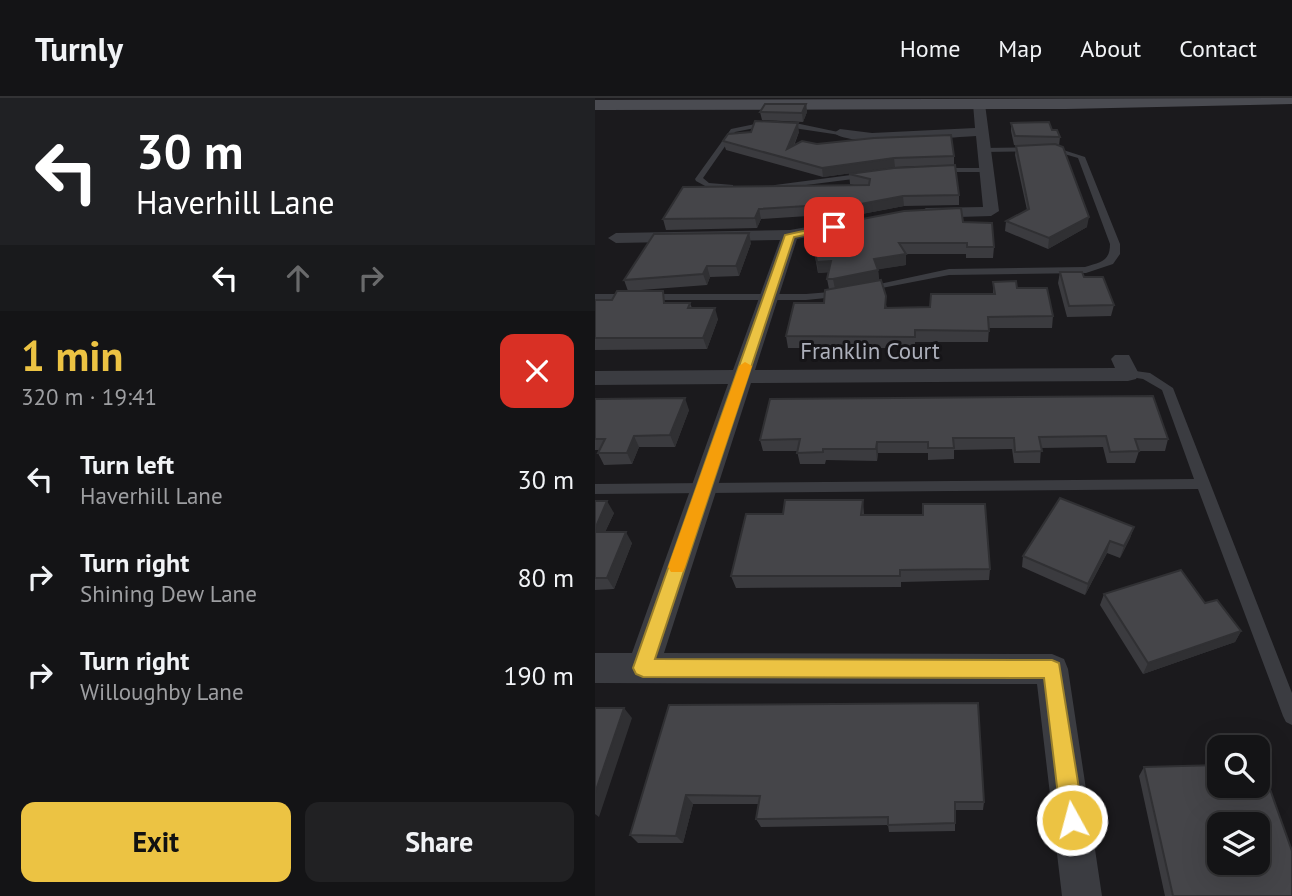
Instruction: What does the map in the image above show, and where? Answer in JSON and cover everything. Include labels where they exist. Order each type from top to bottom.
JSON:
[{"type":"main road","points":[[595,105],[1292,99]]},
{"type":"street","points":[[904,214],[991,211],[979,101]]},
{"type":"street","points":[[840,133],[872,136],[981,132]]},
{"type":"street","points":[[616,237],[790,235],[868,221]]},
{"type":"street","points":[[643,668],[790,235]]},
{"type":"street","name":"Franklin Court","points":[[595,378],[1125,367]]},
{"type":"street","points":[[595,668],[1052,669],[1082,896]]},
{"type":"lane","points":[[744,187],[707,185],[699,179],[733,130],[761,125],[787,125],[840,133]]},
{"type":"lane","points":[[595,297],[835,295],[949,272],[1086,270],[1102,267],[1110,262],[1115,254],[1115,244],[1081,157],[1053,149],[983,150]]},
{"type":"lane","points":[[924,170],[986,170]]},
{"type":"lane","points":[[771,187],[872,174]]},
{"type":"lane","points":[[1125,367],[1161,382],[1167,388],[1292,716]]},
{"type":"lane","points":[[595,489],[1203,484]]},
{"type":"building","points":[[765,104],[806,104],[802,113],[760,112]]},
{"type":"building","points":[[755,121],[798,123],[787,149],[802,141],[817,144],[874,138],[951,135],[954,156],[894,158],[822,168],[723,141],[728,134],[751,132]]},
{"type":"building","points":[[1049,122],[1052,130],[1057,130],[1060,137],[1015,136],[1011,123]]},
{"type":"building","points":[[1055,144],[1063,147],[1089,217],[1049,238],[1006,221],[1029,209],[1016,146]]},
{"type":"building","points":[[955,165],[959,195],[903,196],[808,214],[806,206],[759,209],[755,218],[663,219],[683,187],[869,185],[870,179],[849,174],[894,168]]},
{"type":"building","points":[[961,208],[963,222],[992,223],[994,247],[967,247],[967,243],[899,243],[906,254],[874,259],[878,270],[833,279],[827,279],[831,261],[817,262],[810,229],[904,211]]},
{"type":"building","points":[[749,233],[736,266],[707,266],[703,274],[624,280],[654,234]]},
{"type":"building","points":[[1060,272],[1082,272],[1084,277],[1103,277],[1114,305],[1069,306]]},
{"type":"building","points":[[881,280],[886,296],[885,308],[930,307],[931,294],[995,294],[993,282],[1016,281],[1017,288],[1047,288],[1053,316],[988,317],[989,331],[915,330],[915,337],[786,336],[794,303],[824,303],[825,290]]},
{"type":"building","points":[[617,291],[663,291],[664,303],[690,303],[688,308],[715,308],[703,338],[595,338],[595,300],[612,300]]},
{"type":"building","points":[[1153,396],[1168,439],[1135,439],[1139,451],[1110,452],[1106,436],[1039,437],[1042,451],[1015,452],[1014,438],[953,438],[954,448],[928,448],[928,442],[877,442],[876,449],[823,449],[823,452],[797,453],[800,439],[760,440],[770,399]]},
{"type":"building","points":[[685,398],[670,435],[634,436],[627,453],[598,453],[605,439],[595,439],[595,399]]},
{"type":"building","points":[[1060,498],[1134,527],[1124,546],[1110,541],[1088,584],[1023,556]]},
{"type":"building","points":[[785,500],[863,500],[861,515],[923,515],[923,504],[985,504],[990,569],[900,570],[900,576],[731,576],[746,514],[783,514]]},
{"type":"building","points":[[595,501],[607,501],[595,529]]},
{"type":"building","points":[[595,532],[626,532],[607,578],[595,578]]},
{"type":"building","points":[[1181,570],[1205,603],[1217,600],[1241,631],[1148,663],[1104,594]]},
{"type":"building","points":[[978,703],[984,802],[955,802],[955,823],[888,825],[888,817],[756,819],[760,796],[686,795],[676,836],[630,835],[669,705]]},
{"type":"building","points":[[595,708],[624,708],[595,793]]},
{"type":"building","points":[[1207,765],[1207,798],[1270,798],[1270,789],[1292,851],[1292,896],[1173,896],[1144,767]]},
{"type":"slow traffic","points":[[677,567],[745,366]]},
{"type":"route","points":[[834,227],[790,235],[643,668],[1052,669],[1072,820]]}]
